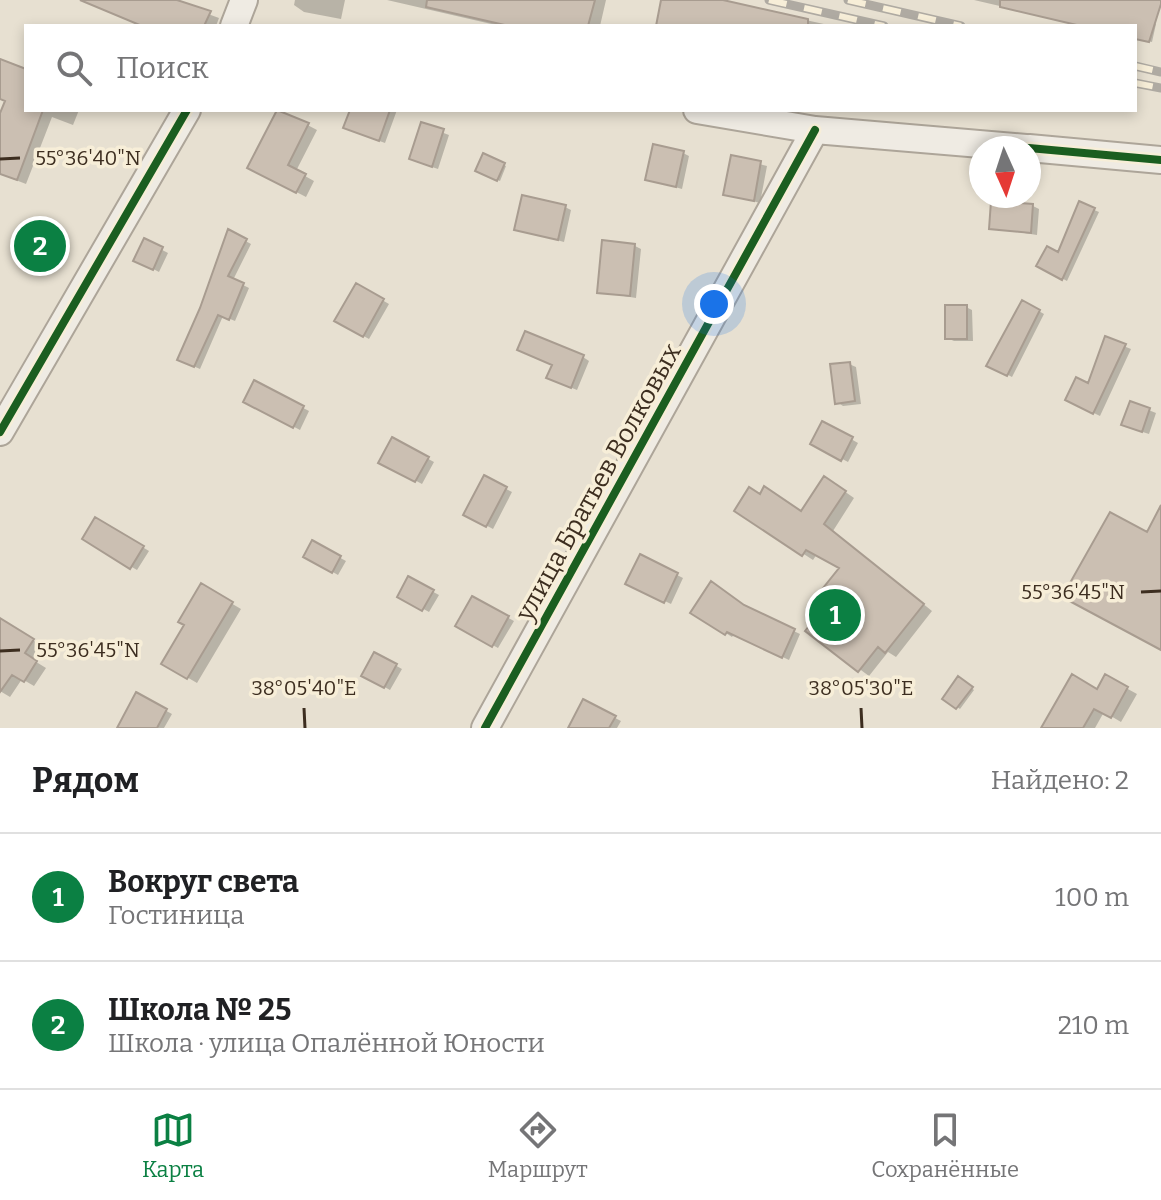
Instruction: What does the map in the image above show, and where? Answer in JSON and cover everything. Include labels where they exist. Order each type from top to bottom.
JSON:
[{"type":"street","points":[[235,24],[244,0]]},
{"type":"street","points":[[0,432],[186,112]]},
{"type":"street","points":[[709,112],[815,130],[969,143]]},
{"type":"street","name":"улица Братьев Волковых","points":[[485,728],[815,130]]},
{"type":"street","points":[[1041,149],[1161,160]]},
{"type":"building","points":[[80,0],[177,0],[211,11],[205,24],[137,24]]},
{"type":"building","points":[[427,0],[595,0],[589,24],[500,24],[426,7]]},
{"type":"building","points":[[661,0],[723,0],[808,19],[808,24],[656,24]]},
{"type":"building","points":[[1000,0],[1161,0],[1149,42],[1137,39],[1137,24],[1072,24],[1000,7]]},
{"type":"building","points":[[0,59],[24,68],[24,112],[42,112],[17,180],[0,174],[0,113],[5,101],[0,99]]},
{"type":"building","points":[[276,112],[309,123],[288,165],[306,174],[296,193],[247,168]]},
{"type":"building","points":[[349,112],[389,112],[379,141],[343,128]]},
{"type":"building","points":[[421,122],[444,129],[432,167],[409,159]]},
{"type":"building","points":[[653,144],[684,151],[676,187],[645,180]]},
{"type":"building","points":[[483,153],[505,163],[497,181],[475,171]]},
{"type":"building","points":[[731,155],[761,161],[754,201],[723,195]]},
{"type":"building","points":[[522,195],[566,205],[558,240],[514,230]]},
{"type":"building","points":[[1079,201],[1095,208],[1062,280],[1036,266],[1047,246],[1058,252]]},
{"type":"building","points":[[990,208],[1033,208],[1031,233],[989,229]]},
{"type":"building","points":[[228,229],[247,239],[228,276],[244,283],[229,320],[218,315],[194,367],[177,360],[200,308]]},
{"type":"building","points":[[144,238],[163,247],[153,270],[133,261]]},
{"type":"building","points":[[602,240],[635,244],[630,296],[597,293]]},
{"type":"building","points":[[356,283],[384,299],[363,337],[334,321]]},
{"type":"building","points":[[1022,300],[1040,310],[1007,376],[986,366]]},
{"type":"building","points":[[945,305],[967,305],[967,339],[945,339]]},
{"type":"building","points":[[525,331],[584,355],[571,388],[546,378],[552,365],[517,350]]},
{"type":"building","points":[[1105,336],[1126,344],[1093,414],[1065,400],[1076,377],[1088,383]]},
{"type":"building","points":[[850,362],[855,401],[835,404],[830,364]]},
{"type":"building","points":[[254,380],[304,406],[293,428],[243,402]]},
{"type":"building","points":[[1130,401],[1150,408],[1142,432],[1121,425]]},
{"type":"building","points":[[822,421],[853,437],[841,461],[810,444]]},
{"type":"building","points":[[392,437],[429,457],[415,482],[378,463]]},
{"type":"building","points":[[484,475],[507,487],[486,527],[463,515]]},
{"type":"building","points":[[824,476],[846,491],[824,524],[924,604],[885,653],[878,647],[858,672],[805,631],[825,606],[815,598],[839,568],[806,550],[802,556],[734,511],[749,487],[760,494],[764,486],[801,511]]},
{"type":"building","points":[[1161,505],[1161,650],[1062,597],[1110,512],[1147,532]]},
{"type":"building","points":[[95,517],[144,546],[130,569],[82,539]]},
{"type":"building","points":[[312,540],[341,556],[332,573],[303,557]]},
{"type":"building","points":[[640,554],[678,573],[664,603],[625,584]]},
{"type":"building","points":[[408,576],[434,590],[422,611],[397,597]]},
{"type":"building","points":[[711,581],[744,605],[795,629],[782,658],[727,632],[725,635],[690,613]]},
{"type":"building","points":[[201,583],[233,602],[187,679],[161,664],[184,625],[178,622]]},
{"type":"building","points":[[472,596],[509,616],[492,647],[455,626]]},
{"type":"building","points":[[0,618],[34,639],[25,653],[37,661],[24,682],[12,675],[0,692]]},
{"type":"building","points":[[374,652],[397,664],[384,688],[361,676]]},
{"type":"building","points":[[1072,674],[1097,689],[1105,674],[1128,687],[1111,718],[1094,709],[1083,728],[1041,728]]},
{"type":"building","points":[[958,676],[973,687],[956,709],[942,699]]},
{"type":"building","points":[[136,692],[167,709],[157,728],[117,728]]},
{"type":"building","points":[[583,699],[616,716],[609,728],[568,728]]},
{"type":"railway","points":[[769,0],[875,24]]},
{"type":"railway","points":[[848,0],[952,24]]},
{"type":"railway","points":[[1137,66],[1161,72]]},
{"type":"railway","points":[[1137,83],[1161,88]]},
{"type":"cycle path","points":[[0,432],[186,112]]},
{"type":"cycle path","points":[[485,728],[815,130]]},
{"type":"cycle path","points":[[1041,149],[1161,160]]},
{"type":"place","name":"Школа № 25","points":[[40,246]]},
{"type":"place","name":"Вокруг света","points":[[835,615]]}]
